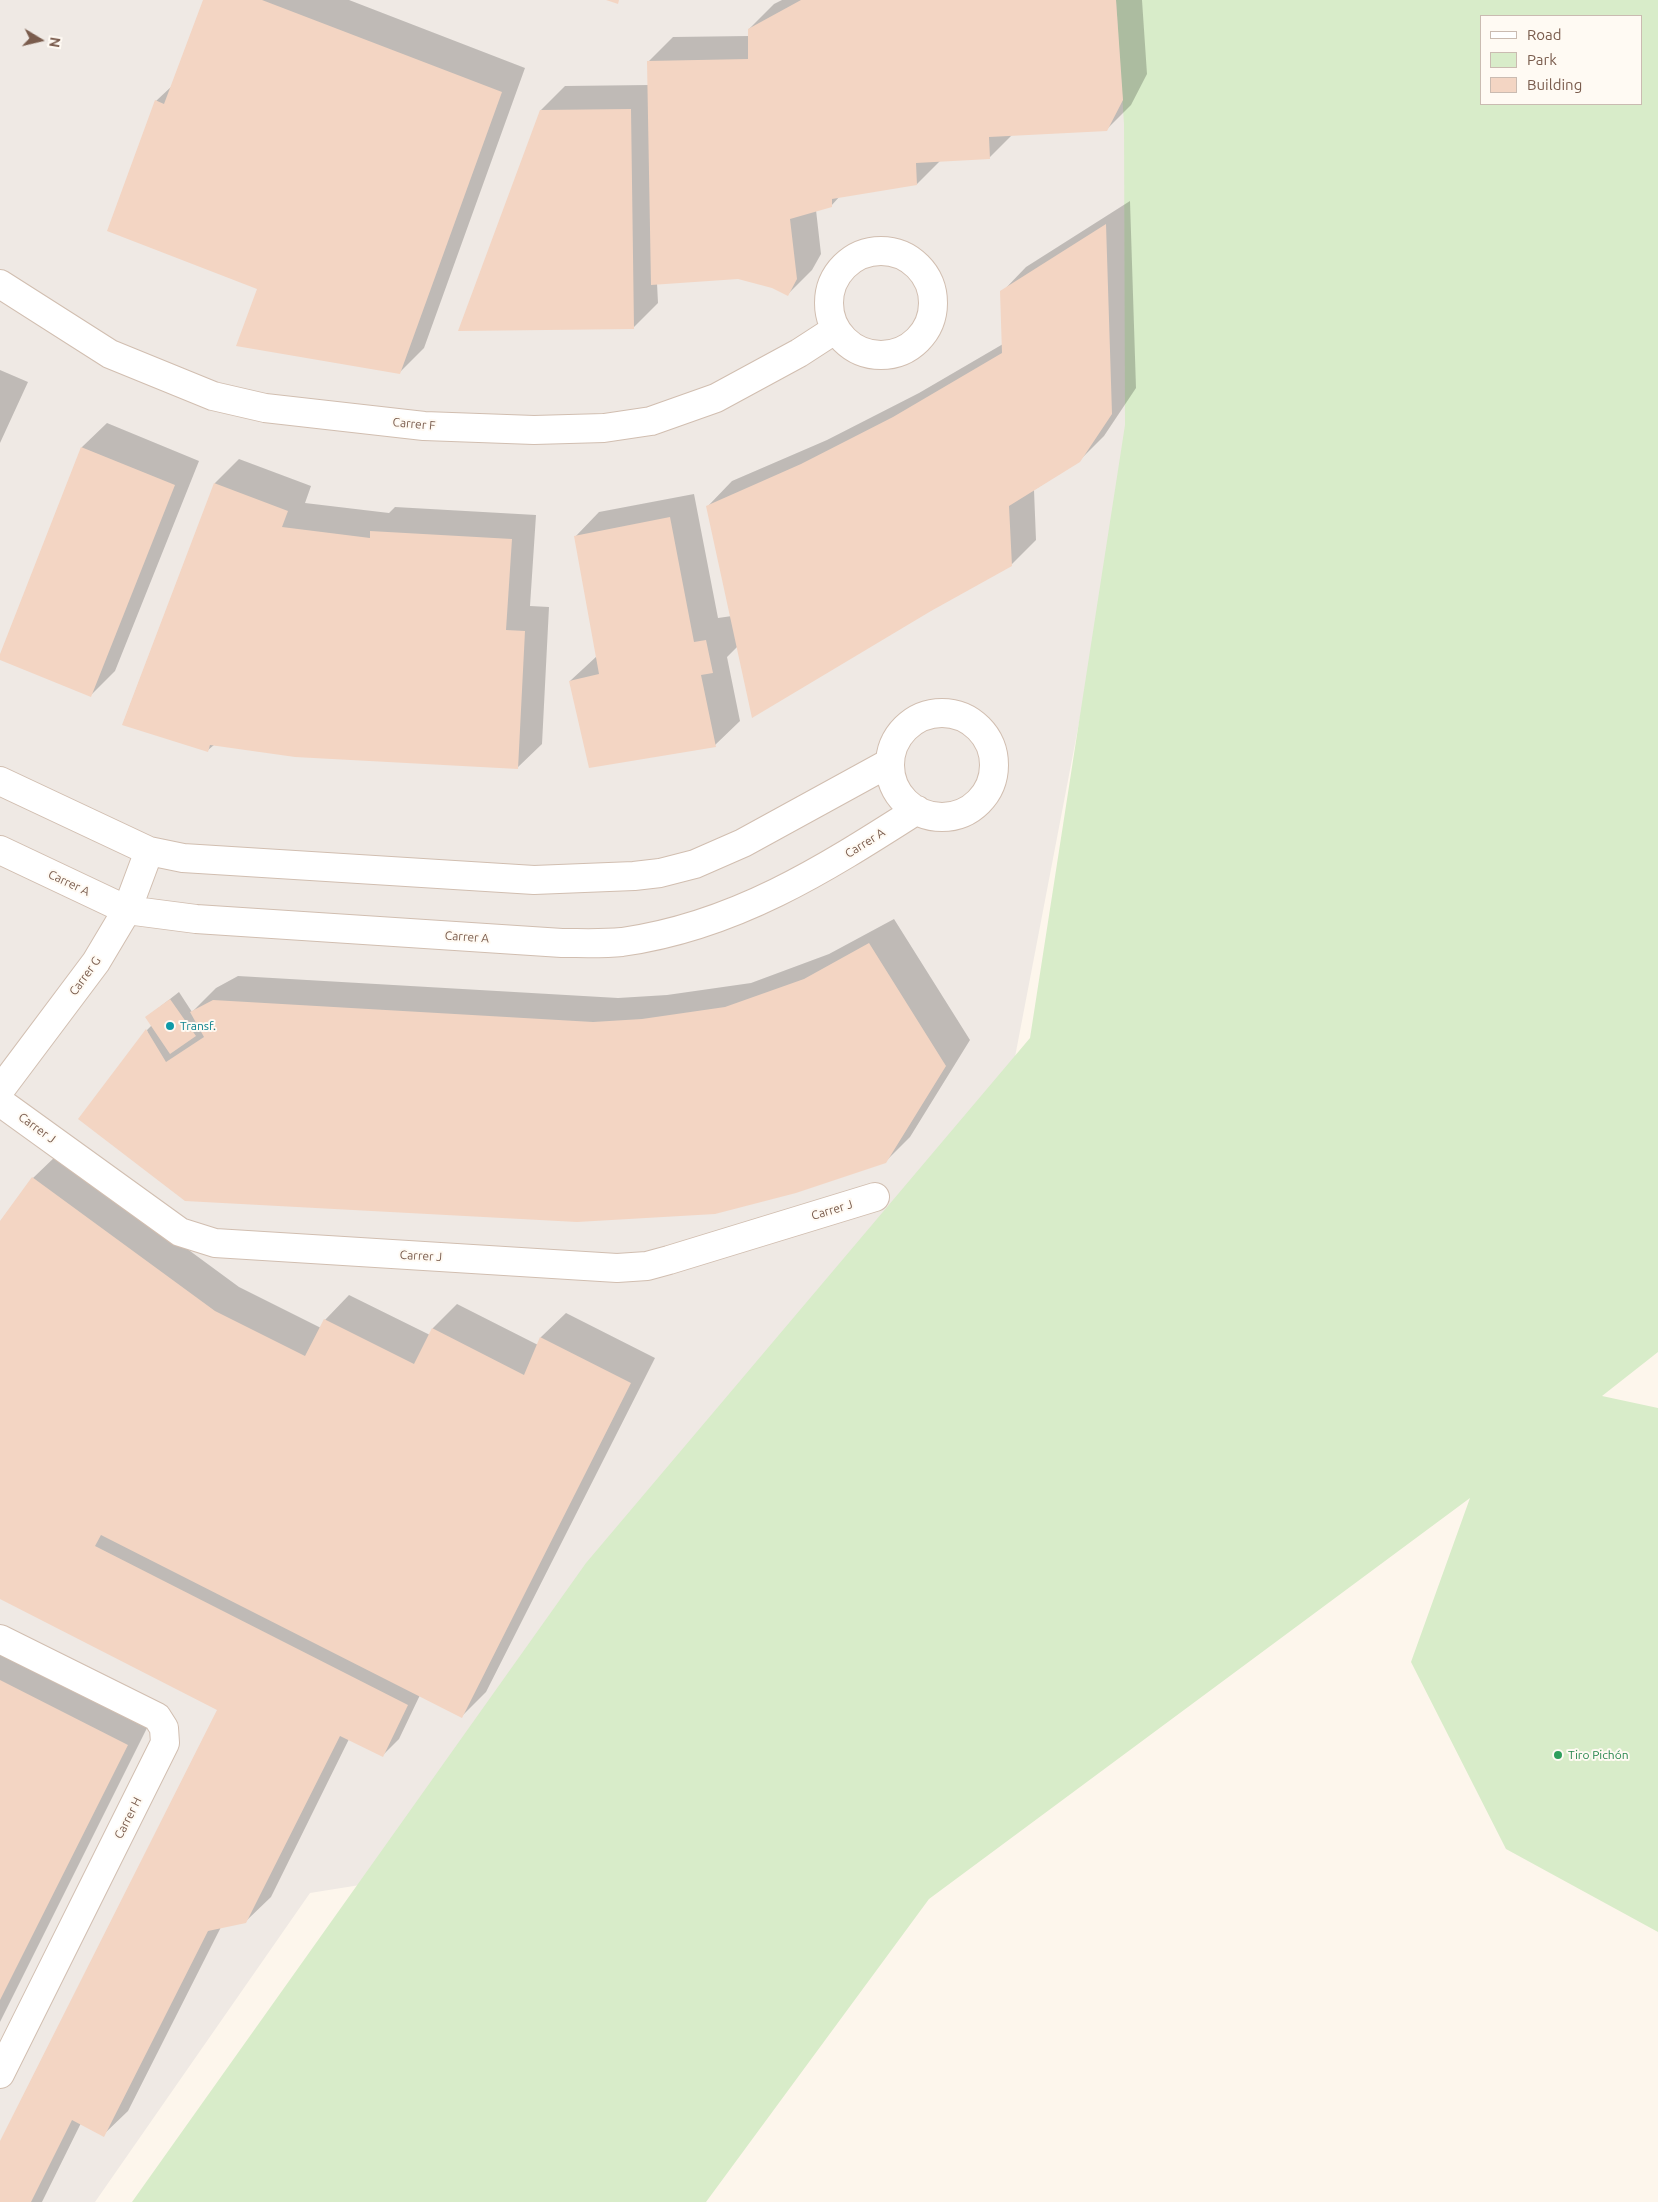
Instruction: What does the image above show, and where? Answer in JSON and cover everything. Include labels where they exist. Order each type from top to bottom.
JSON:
[{"type":"street","name":"Carrer F","points":[[0,284],[110,354],[213,396],[265,408],[424,426],[534,430],[604,428],[651,421],[716,398],[799,353],[836,329]]},
{"type":"street","points":[[934,712],[951,713],[968,719],[980,729],[990,744],[994,758],[993,776],[984,795],[972,808],[961,814],[944,817],[928,816],[917,810],[907,805],[891,781],[889,763],[893,744],[903,729],[917,718],[934,712]]},
{"type":"street","points":[[0,781],[149,851],[183,858],[534,880],[634,876],[660,873],[694,864],[744,843],[889,763]]},
{"type":"street","name":"Carrer A","points":[[0,850],[127,910],[196,919],[552,943],[620,942],[666,934],[710,922],[762,900],[799,882],[917,810]]},
{"type":"street","name":"Carrer G","points":[[0,1090],[96,962],[127,910],[149,851]]},
{"type":"street","name":"Carrer J","points":[[0,1102],[180,1232],[215,1243],[617,1268],[647,1266],[875,1197]]},
{"type":"street","name":"Carrer H","points":[[0,1639],[156,1717],[164,1728],[165,1743],[0,2074]]},
{"type":"shaded area","points":[[0,0],[1164,0],[1156,321],[1010,1083],[416,1876],[310,1893],[95,2202],[0,2202]]},
{"type":"green space","points":[[1116,0],[1658,0],[1658,1352],[1602,1396],[1658,1408],[1658,1932],[1506,1849],[1411,1662],[1470,1498],[929,1899],[706,2202],[132,2202],[586,1563],[1030,1038],[1125,425],[1124,124]]},
{"type":"building","points":[[203,0],[262,0],[502,92],[400,374],[236,346],[257,289],[107,231],[155,100],[164,104]]},
{"type":"building","points":[[606,0],[619,0],[618,4]]},
{"type":"building","points":[[801,0],[1116,0],[1123,100],[1107,131],[989,137],[990,159],[916,163],[917,185],[832,199],[832,207],[790,219],[797,279],[788,296],[772,288],[738,279],[651,285],[647,61],[748,59],[748,29]]},
{"type":"building","points":[[631,109],[634,329],[458,331],[540,110]]},
{"type":"building","points":[[1106,224],[1112,414],[1080,462],[1009,506],[1012,566],[931,611],[752,718],[706,506],[801,464],[893,417],[1002,353],[1000,291]]},
{"type":"building","points":[[81,447],[175,485],[91,697],[0,660],[0,654]]},
{"type":"building","points":[[214,483],[288,511],[282,527],[370,538],[370,531],[512,539],[506,630],[525,631],[518,769],[295,757],[210,745],[208,752],[122,725]]},
{"type":"building","points":[[670,517],[694,642],[706,640],[713,673],[701,675],[716,747],[589,768],[569,681],[599,674],[574,536]]},
{"type":"building","points":[[869,943],[946,1066],[886,1163],[796,1193],[715,1214],[577,1222],[185,1201],[78,1119],[146,1029],[166,1062],[204,1037],[190,1012],[213,1000],[593,1022],[642,1019],[725,1007],[804,979]]},
{"type":"building","name":"Transf.","points":[[170,999],[196,1036],[170,1054],[145,1017]]},
{"type":"building","points":[[32,1177],[215,1311],[305,1356],[324,1319],[414,1364],[432,1328],[524,1375],[540,1337],[631,1383],[462,1718],[101,1535],[95,1546],[408,1705],[383,1757],[340,1736],[246,1923],[208,1931],[104,2137],[72,2120],[31,2202],[0,2202],[0,2141],[217,1710],[0,1599],[0,1221]]},
{"type":"building","points":[[0,1680],[128,1745],[0,2000]]},
{"type":"place","name":"Transf.","points":[[170,1026]]},
{"type":"place","name":"Tiro Pichón","points":[[1558,1755]]}]
